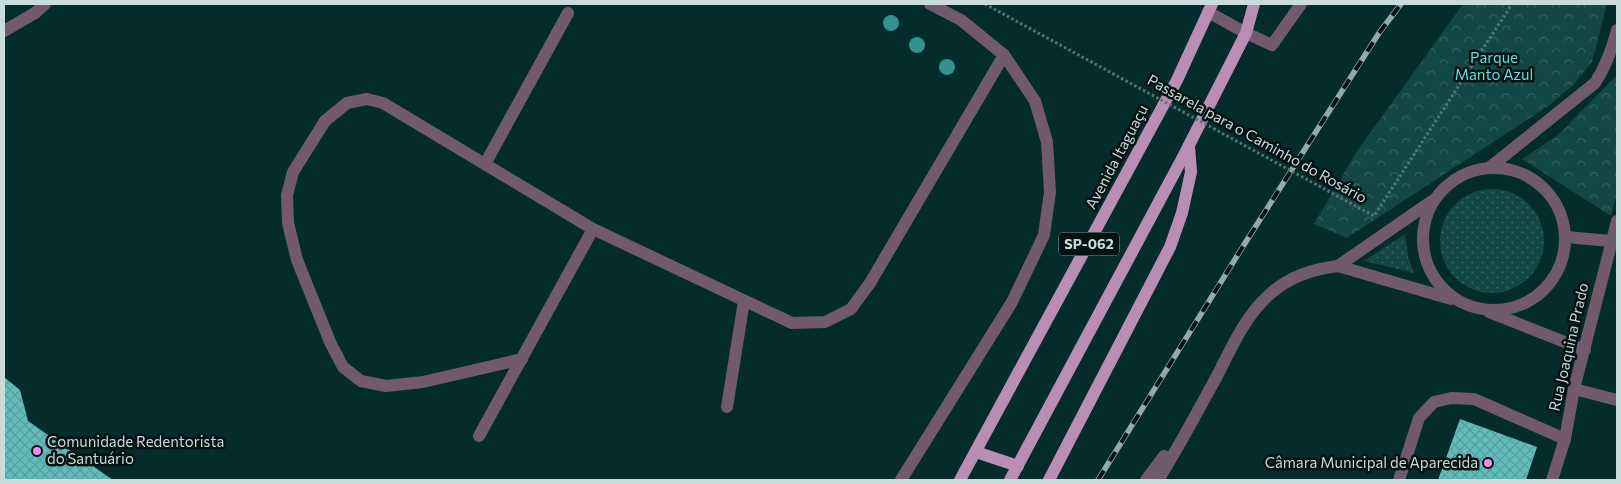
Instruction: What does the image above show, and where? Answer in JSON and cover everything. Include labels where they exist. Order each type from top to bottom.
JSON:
[{"type":"main road","name":"SP-062","points":[[1010,480],[1189,146],[1246,32],[1254,4]]},
{"type":"main road","name":"Avenida Itaguaçu","points":[[960,480],[1177,80],[1210,8]]},
{"type":"main road","points":[[1049,480],[1170,247],[1182,213],[1191,172],[1189,146]]},
{"type":"main road","points":[[976,452],[1018,466]]},
{"type":"street","points":[[4,31],[10,24],[35,13],[45,4]]},
{"type":"street","points":[[900,480],[1012,302],[1044,235],[1050,192],[1047,142],[1035,101],[1004,55],[961,20],[930,4]]},
{"type":"street","points":[[1210,8],[1246,32],[1272,45],[1301,4]]},
{"type":"street","points":[[485,164],[568,13]]},
{"type":"street","points":[[1489,168],[1595,83],[1608,59],[1617,30]]},
{"type":"street","points":[[522,358],[424,382],[386,386],[361,381],[343,367],[330,342],[297,260],[288,223],[287,194],[294,172],[325,121],[347,104],[366,99],[383,103],[594,229],[792,323],[825,322],[851,309],[870,283],[1004,55]]},
{"type":"street","points":[[1338,266],[1432,201],[1447,184],[1467,173],[1489,168],[1512,170],[1533,179],[1550,195],[1558,208],[1566,237],[1562,262],[1550,283],[1532,300],[1508,309],[1484,310]]},
{"type":"street","points":[[1432,201],[1424,223],[1422,246],[1428,269],[1442,289],[1460,302]]},
{"type":"street","name":"Rua Joaquina Prado","points":[[1552,480],[1565,439],[1574,389],[1617,221]]},
{"type":"street","points":[[479,436],[594,229]]},
{"type":"street","points":[[1566,237],[1611,241]]},
{"type":"street","points":[[1158,480],[1196,414],[1236,338],[1260,305],[1286,282],[1320,268],[1338,266],[1460,302],[1585,350]]},
{"type":"street","points":[[727,407],[744,301]]},
{"type":"street","points":[[1574,389],[1617,400]]},
{"type":"street","points":[[1398,480],[1419,418],[1434,402],[1451,398],[1474,399],[1565,439]]},
{"type":"street","points":[[1146,480],[1196,414]]},
{"type":"path","name":"Passarela para o Caminho do Rosário","points":[[985,4],[1374,216],[1512,4]]},
{"type":"green space","name":"Parque Manto Azul","points":[[1463,4],[1607,4],[1592,62],[1574,84],[1551,104],[1347,238],[1314,224],[1357,151]]},
{"type":"green space","points":[[1617,75],[1617,192],[1611,216],[1522,159],[1558,135]]},
{"type":"green space","points":[[1492,189],[1512,193],[1521,197],[1529,204],[1536,212],[1540,221],[1544,241],[1540,261],[1536,270],[1529,278],[1521,285],[1512,289],[1492,293],[1472,289],[1463,285],[1455,278],[1448,270],[1444,261],[1440,241],[1444,221],[1448,212],[1455,204],[1463,197],[1472,193]]},
{"type":"green space","points":[[1405,234],[1408,256],[1414,273],[1364,261]]},
{"type":"building","name":"Comunidade Redentorista do Santuário","points":[[4,377],[20,390],[28,421],[113,480],[4,480]]},
{"type":"building","name":"Câmara Municipal de Aparecida","points":[[1460,419],[1537,447],[1526,480],[1438,480]]},
{"type":"railway","points":[[1098,480],[1247,240],[1379,33],[1401,4]]},
{"type":"place","name":"Comunidade Redentorista do Santuário","points":[[37,451]]},
{"type":"place","name":"Câmara Municipal de Aparecida","points":[[1488,463]]}]
